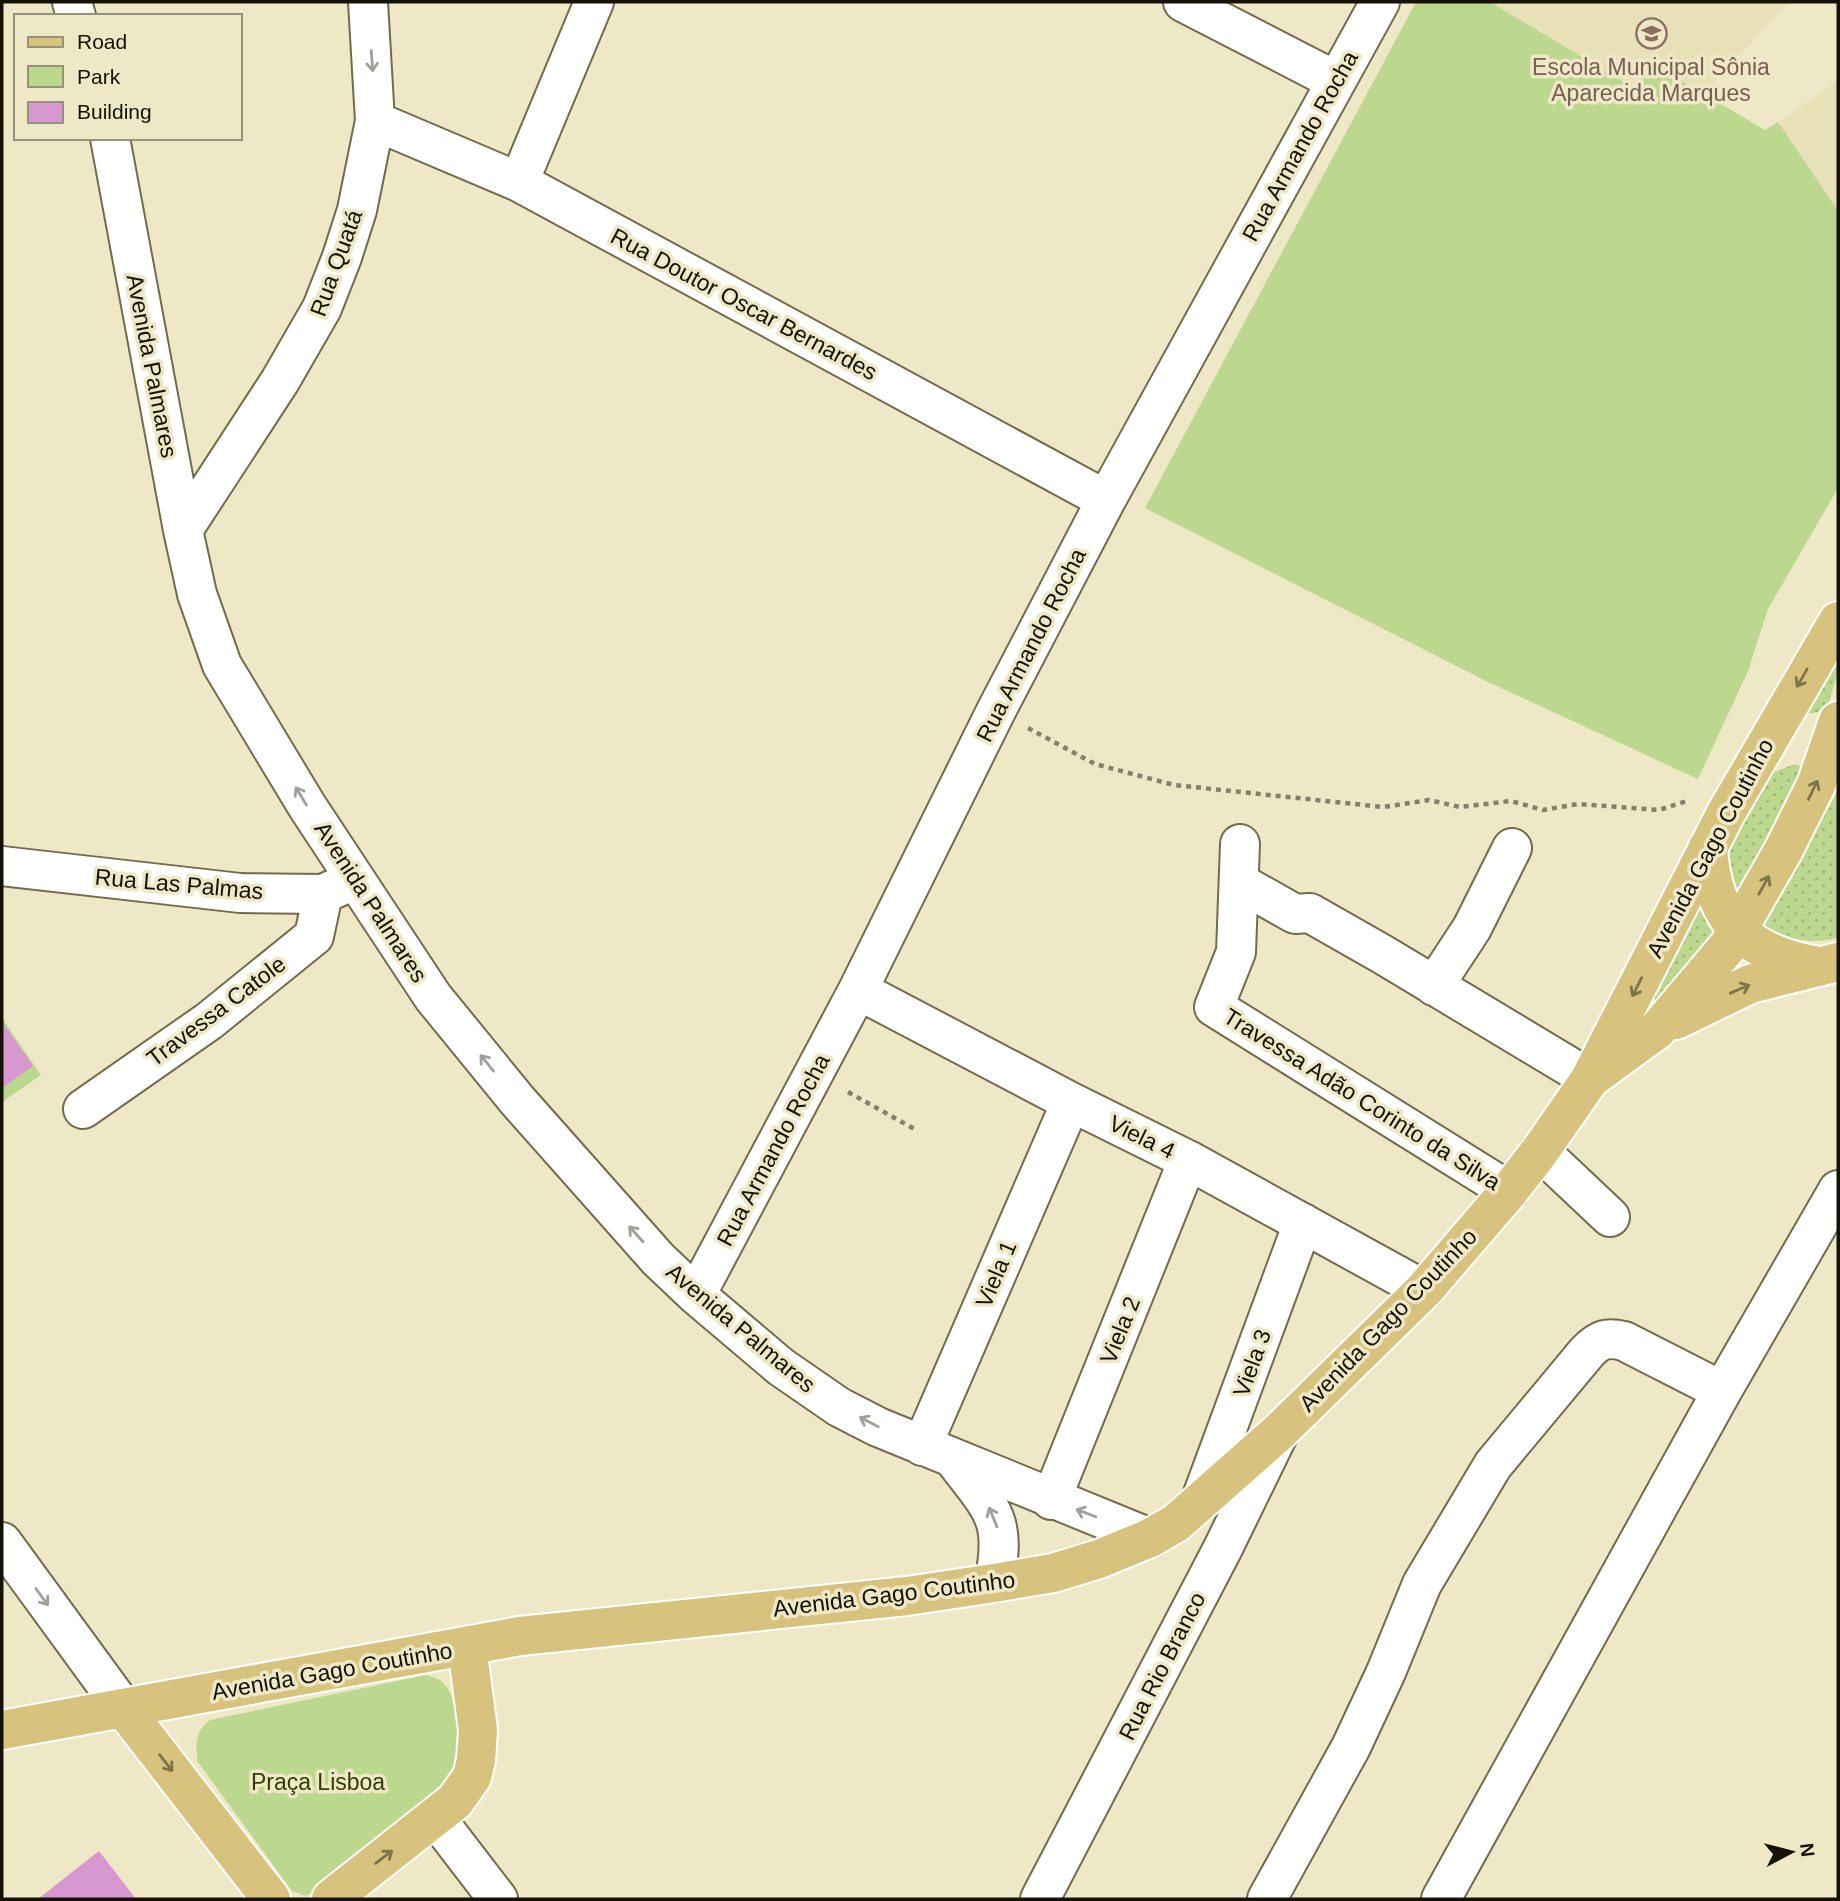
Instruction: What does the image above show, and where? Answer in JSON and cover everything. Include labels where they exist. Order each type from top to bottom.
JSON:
[{"type":"main road","name":"Avenida Gago Coutinho","points":[[2,1730],[520,1636],[907,1596],[1053,1573],[1099,1559],[1150,1538],[1176,1523],[1279,1431],[1424,1290],[1540,1151],[1590,1080],[1708,846],[1752,765],[1838,621]]},
{"type":"main road","name":"Avenida Gago Coutinho","points":[[1590,1080],[1657,1030],[1712,967],[1738,931],[1783,851],[1835,745]]},
{"type":"main road","points":[[1752,765],[1774,755],[1835,745]]},
{"type":"main road","points":[[1708,846],[1714,890],[1724,914],[1738,931],[1776,955],[1828,964]]},
{"type":"main road","points":[[1657,1030],[1750,984],[1828,964]]},
{"type":"main road","points":[[331,1899],[455,1801],[472,1777],[478,1730],[467,1647]]},
{"type":"main road","points":[[124,1709],[271,1899]]},
{"type":"street","name":"Rua Quatá","points":[[183,530],[281,381],[323,308],[342,257],[357,210],[375,121],[368,2]]},
{"type":"street","points":[[519,182],[594,2]]},
{"type":"street","points":[[1184,2],[1336,81]]},
{"type":"street","name":"Rua Armando Rocha","points":[[695,1295],[858,989],[996,711],[1106,500],[1380,2]]},
{"type":"street","name":"Rua Doutor Oscar Bernardes","points":[[375,121],[519,182],[1106,500]]},
{"type":"street","name":"Avenida Palmares","points":[[110,140],[197,594],[222,665],[339,887],[517,1100],[658,1259],[695,1295],[781,1367],[839,1407],[938,1453],[1150,1538]]},
{"type":"street","name":"Travessa Adão Corinto da Silva","points":[[1240,844],[1236,953],[1214,1007],[1509,1191]]},
{"type":"street","points":[[1434,986],[1472,928],[1512,848]]},
{"type":"street","name":"Rua Las Palmas","points":[[2,866],[240,892],[339,887]]},
{"type":"street","points":[[1240,883],[1295,914],[1310,914],[1590,1080]]},
{"type":"street","name":"Travessa Catole","points":[[83,1109],[209,1021],[314,936],[339,887]]},
{"type":"street","name":"Viela 4","points":[[858,989],[1071,1102],[1188,1160],[1424,1290]]},
{"type":"street","name":"Viela 1","points":[[938,1453],[1071,1102]]},
{"type":"street","points":[[1540,1151],[1610,1217]]},
{"type":"street","name":"Viela 2","points":[[1051,1500],[1188,1160]]},
{"type":"street","points":[[1441,1899],[1722,1391],[1838,1190]]},
{"type":"street","name":"Viela 3","points":[[1200,1502],[1303,1223]]},
{"type":"street","points":[[1267,1899],[1351,1747],[1386,1672],[1422,1584],[1493,1465],[1587,1352],[1597,1342],[1608,1337],[1624,1341],[1722,1391]]},
{"type":"street","name":"Rua Rio Branco","points":[[1040,1899],[1223,1548],[1279,1431]]},
{"type":"street","name":"Avenida Palmares","points":[[938,1453],[988,1504],[997,1521],[1000,1539],[993,1583]]},
{"type":"street","points":[[2,1542],[124,1709]]},
{"type":"street","points":[[435,1816],[498,1899]]},
{"type":"path","points":[[996,711],[1095,764],[1174,785],[1383,807],[1429,800],[1460,807],[1511,801],[1543,810],[1578,804],[1659,810],[1699,798]]},
{"type":"path","points":[[813,1073],[918,1131]]},
{"type":"shaded area","name":"Escola Municipal Sônia Aparecida Marques","points":[[1490,2],[1789,2],[1703,94],[1653,64],[1636,89]]},
{"type":"shaded area","points":[[1838,81],[1838,211],[1778,122]]},
{"type":"green space","points":[[1416,2],[1490,2],[1636,89],[1653,64],[1765,130],[1778,122],[1838,211],[1838,488],[1768,609],[1748,671],[1698,779],[1486,681],[1145,508]]},
{"type":"green space","points":[[1838,650],[1838,672],[1826,711],[1800,715]]},
{"type":"green space","points":[[1795,764],[1806,769],[1737,902],[1728,866],[1730,845],[1750,803],[1769,774]]},
{"type":"green space","points":[[1838,790],[1838,938],[1808,941],[1790,938],[1764,925]]},
{"type":"green space","points":[[1694,898],[1720,930],[1674,984],[1621,1028]]},
{"type":"green space","points":[[2,1018],[41,1075],[2,1102]]},
{"type":"green space","name":"Praça Lisboa","points":[[426,1675],[436,1678],[447,1687],[455,1705],[458,1747],[456,1759],[448,1775],[441,1785],[321,1889],[306,1896],[292,1891],[198,1762],[197,1744],[201,1729],[210,1720]]},
{"type":"building","points":[[2,1022],[33,1066],[2,1088]]},
{"type":"building","points":[[99,1851],[136,1899],[38,1899]]},
{"type":"place","name":"Escola Municipal Sônia Aparecida Marques","points":[[1651,33]]}]
